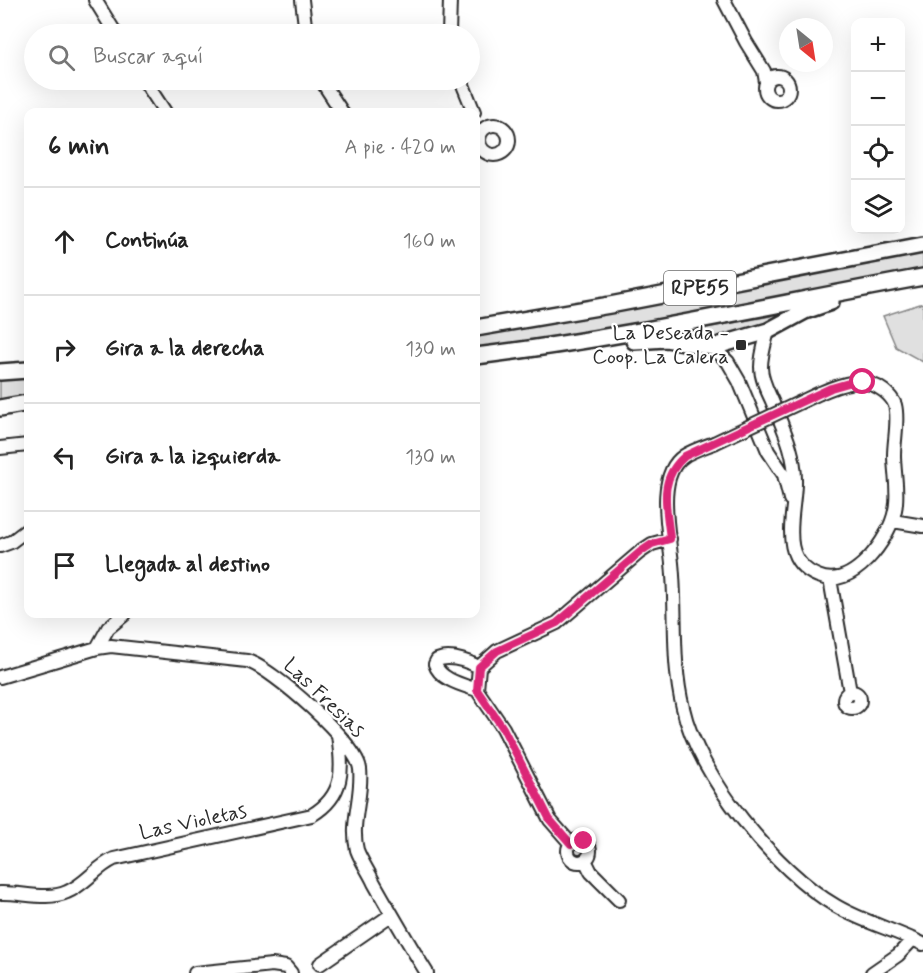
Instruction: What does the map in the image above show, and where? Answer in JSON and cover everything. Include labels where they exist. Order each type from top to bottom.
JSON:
[{"type":"main road","name":"RPE55","points":[[480,327],[610,305],[923,245]]},
{"type":"main road","name":"RPE55","points":[[480,356],[644,330],[923,277]]},
{"type":"main road","name":"RPE55","points":[[480,356],[533,358],[657,339],[713,347],[768,331],[816,306],[923,285]]},
{"type":"main road","points":[[0,372],[24,370]]},
{"type":"main road","points":[[0,408],[24,404]]},
{"type":"street","points":[[94,0],[110,24]]},
{"type":"street","points":[[302,0],[305,24]]},
{"type":"street","points":[[449,24],[450,0]]},
{"type":"street","points":[[724,0],[746,42],[768,76]]},
{"type":"street","points":[[151,90],[162,108]]},
{"type":"street","points":[[327,90],[339,108]]},
{"type":"street","points":[[465,90],[473,108]]},
{"type":"street","points":[[768,331],[762,357],[762,376],[791,445],[795,468],[790,528],[791,546],[795,557],[808,572],[830,579],[841,577],[855,571],[865,562],[893,521],[896,507],[895,405],[892,398],[882,389],[863,382],[840,385],[820,393],[714,443],[685,456],[670,471],[666,494],[675,660],[683,709],[690,732],[731,804],[771,851],[805,884],[848,913],[918,942]]},
{"type":"street","points":[[713,347],[732,368],[768,451],[784,475],[792,511]]},
{"type":"street","points":[[768,451],[776,456],[783,455],[791,445]]},
{"type":"street","points":[[0,448],[24,446]]},
{"type":"street","points":[[893,521],[923,526]]},
{"type":"street","points":[[0,546],[24,533]]},
{"type":"street","points":[[477,690],[479,667],[497,651],[557,623],[640,552],[652,544],[670,539]]},
{"type":"street","points":[[830,579],[850,692]]},
{"type":"street","points":[[97,648],[108,627],[120,618]]},
{"type":"street","name":"Las Fresias","points":[[0,677],[97,648],[111,646],[247,661],[257,664],[278,678],[338,735],[358,760],[360,769],[355,823],[358,852],[391,915],[427,973]]},
{"type":"street","points":[[479,667],[447,658],[437,660],[435,664],[440,673],[477,690],[503,728],[550,820],[571,844],[577,841],[587,843],[590,853],[585,860],[591,872],[619,900]]},
{"type":"street","name":"Las Violetas","points":[[0,893],[51,896],[65,893],[75,888],[105,863],[114,859],[312,815],[331,801],[339,783],[341,770],[338,735]]},
{"type":"street","points":[[320,963],[391,915]]},
{"type":"street","points":[[872,973],[918,942]]},
{"type":"street","points":[[195,973],[272,965],[286,968],[291,973]]},
{"type":"shaded area","points":[[923,252],[923,270],[651,323],[480,349],[480,334],[600,314]]},
{"type":"shaded area","points":[[923,303],[923,362],[896,347],[883,316]]},
{"type":"shaded area","points":[[787,313],[767,324],[713,339],[682,334],[684,332]]},
{"type":"shaded area","points":[[24,376],[24,398],[0,401],[0,379]]},
{"type":"place","name":"La Deseada - Coop. La Calera","points":[[741,345]]},
{"type":"route","points":[[584,841],[580,840],[571,844],[550,820],[503,728],[477,690],[479,667],[497,651],[557,623],[640,552],[661,540],[670,539],[667,480],[670,471],[685,456],[831,388],[852,382],[863,382]]}]
